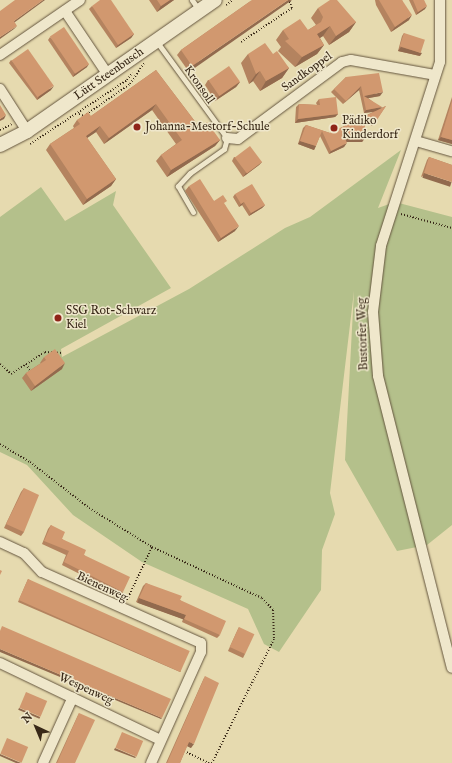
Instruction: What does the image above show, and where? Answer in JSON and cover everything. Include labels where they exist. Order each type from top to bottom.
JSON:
[{"type":"street","points":[[0,55],[80,0]]},
{"type":"street","name":"Lütt Steenbusch","points":[[0,145],[27,131],[156,41],[196,5],[215,0]]},
{"type":"street","name":"Bustorfer Weg","points":[[440,0],[447,45],[392,212],[375,278],[378,376],[452,668]]},
{"type":"street","points":[[65,11],[108,75]]},
{"type":"street","name":"Sandkoppel","points":[[227,138],[238,138],[342,62],[351,60],[436,75]]},
{"type":"street","points":[[0,89],[27,131]]},
{"type":"street","points":[[416,141],[452,151]]},
{"type":"street","name":"Bienenweg","points":[[0,542],[24,553],[42,572],[123,611],[201,643],[201,652],[161,740]]},
{"type":"street","name":"Wespenweg","points":[[0,663],[161,740]]},
{"type":"street","points":[[43,763],[73,697]]},
{"type":"street","points":[[151,763],[161,740]]},
{"type":"lane","name":"Kronsoll","points":[[156,41],[227,138]]},
{"type":"lane","points":[[193,212],[178,186],[190,173],[224,149],[227,138]]},
{"type":"path","points":[[241,42],[292,8],[289,0]]},
{"type":"path","points":[[79,114],[84,116],[130,84],[145,65],[143,62]]},
{"type":"path","points":[[392,212],[452,228]]},
{"type":"path","points":[[0,364],[11,374],[45,352],[63,353]]},
{"type":"path","points":[[26,364],[31,372]]},
{"type":"path","points":[[0,444],[30,462],[89,508],[152,547],[262,598],[273,610],[274,639],[212,763]]},
{"type":"path","points":[[123,611],[152,547]]},
{"type":"path","points":[[182,750],[209,763]]},
{"type":"green space","points":[[401,150],[378,208],[395,202],[452,217],[452,525],[427,545],[397,551],[345,460],[354,291],[330,493],[335,514],[322,550],[321,590],[279,652],[264,644],[248,609],[142,562],[73,515],[27,465],[0,452],[0,217],[41,187],[65,221],[116,191],[113,205],[171,288],[61,349],[62,357],[189,289],[285,228],[310,217]]},
{"type":"building","points":[[15,0],[43,0],[14,21],[17,26],[0,37],[0,11]]},
{"type":"building","points":[[100,0],[111,0],[134,34],[118,45],[92,6]]},
{"type":"building","points":[[157,0],[170,0],[161,6]]},
{"type":"building","points":[[252,0],[288,0],[192,66],[181,50]]},
{"type":"building","points":[[330,0],[337,0],[356,22],[336,36],[330,26],[317,34],[324,45],[302,57],[285,41],[289,39],[283,30],[300,19],[308,30],[321,22],[323,17],[318,8]]},
{"type":"building","points":[[379,0],[402,0],[412,15],[395,27]]},
{"type":"building","points":[[413,0],[424,0],[427,6],[418,12]]},
{"type":"building","points":[[64,27],[89,64],[75,74],[50,37]]},
{"type":"building","points":[[404,33],[425,40],[421,53],[400,46]]},
{"type":"building","points":[[265,43],[273,54],[277,51],[289,68],[266,81],[260,71],[256,74],[248,54]]},
{"type":"building","points":[[28,49],[54,86],[37,97],[12,60]]},
{"type":"building","points":[[229,66],[240,82],[219,96],[209,80]]},
{"type":"building","points":[[156,70],[200,128],[207,122],[220,140],[171,170],[161,155],[182,140],[156,104],[109,138],[100,126],[86,136],[116,179],[87,199],[50,144],[80,124],[77,120],[88,112],[91,116]]},
{"type":"building","points":[[379,73],[383,92],[364,96],[382,107],[366,110],[361,86],[346,101],[334,89],[346,77]]},
{"type":"building","points":[[336,97],[338,114],[298,119],[299,104],[320,105],[319,99]]},
{"type":"building","points":[[452,101],[452,140],[441,137]]},
{"type":"building","points":[[0,105],[6,115],[0,119]]},
{"type":"building","points":[[386,106],[375,123],[365,116]]},
{"type":"building","points":[[365,116],[365,138],[345,138],[347,143],[331,151],[322,131],[316,146],[300,141],[306,125],[330,133]]},
{"type":"building","points":[[250,146],[262,162],[247,173],[235,157]]},
{"type":"building","points":[[429,157],[452,165],[452,182],[424,173]]},
{"type":"building","points":[[200,179],[214,201],[223,195],[227,201],[224,203],[239,226],[221,238],[189,186]]},
{"type":"building","points":[[252,184],[265,205],[251,213],[244,202],[241,204],[235,194]]},
{"type":"building","points":[[55,349],[65,363],[35,386],[26,373],[46,360],[44,357]]},
{"type":"building","points":[[24,488],[39,495],[24,532],[6,524]]},
{"type":"building","points":[[51,525],[65,532],[62,539],[86,550],[84,555],[130,577],[123,592],[64,562],[69,551],[44,541]]},
{"type":"building","points":[[28,579],[190,651],[180,672],[19,600]]},
{"type":"building","points":[[146,583],[182,596],[180,600],[226,621],[220,635],[184,619],[186,615],[139,598]]},
{"type":"building","points":[[2,626],[171,699],[162,718],[0,649],[0,631]]},
{"type":"building","points":[[239,627],[254,634],[245,654],[230,647]]},
{"type":"building","points":[[205,676],[219,683],[194,744],[189,742],[180,763],[167,763]]},
{"type":"building","points":[[26,692],[47,701],[41,717],[19,708]]},
{"type":"building","points":[[79,713],[95,720],[75,763],[57,763]]},
{"type":"building","points":[[122,732],[143,741],[137,757],[115,748]]},
{"type":"building","points":[[7,738],[28,747],[22,763],[0,754]]},
{"type":"place","name":"Johanna-Mestorf-Schule","points":[[137,127]]},
{"type":"place","name":"Pädiko Kinderdorf","points":[[334,128]]},
{"type":"place","name":"SSG Rot-Schwarz Kiel","points":[[58,318]]}]
